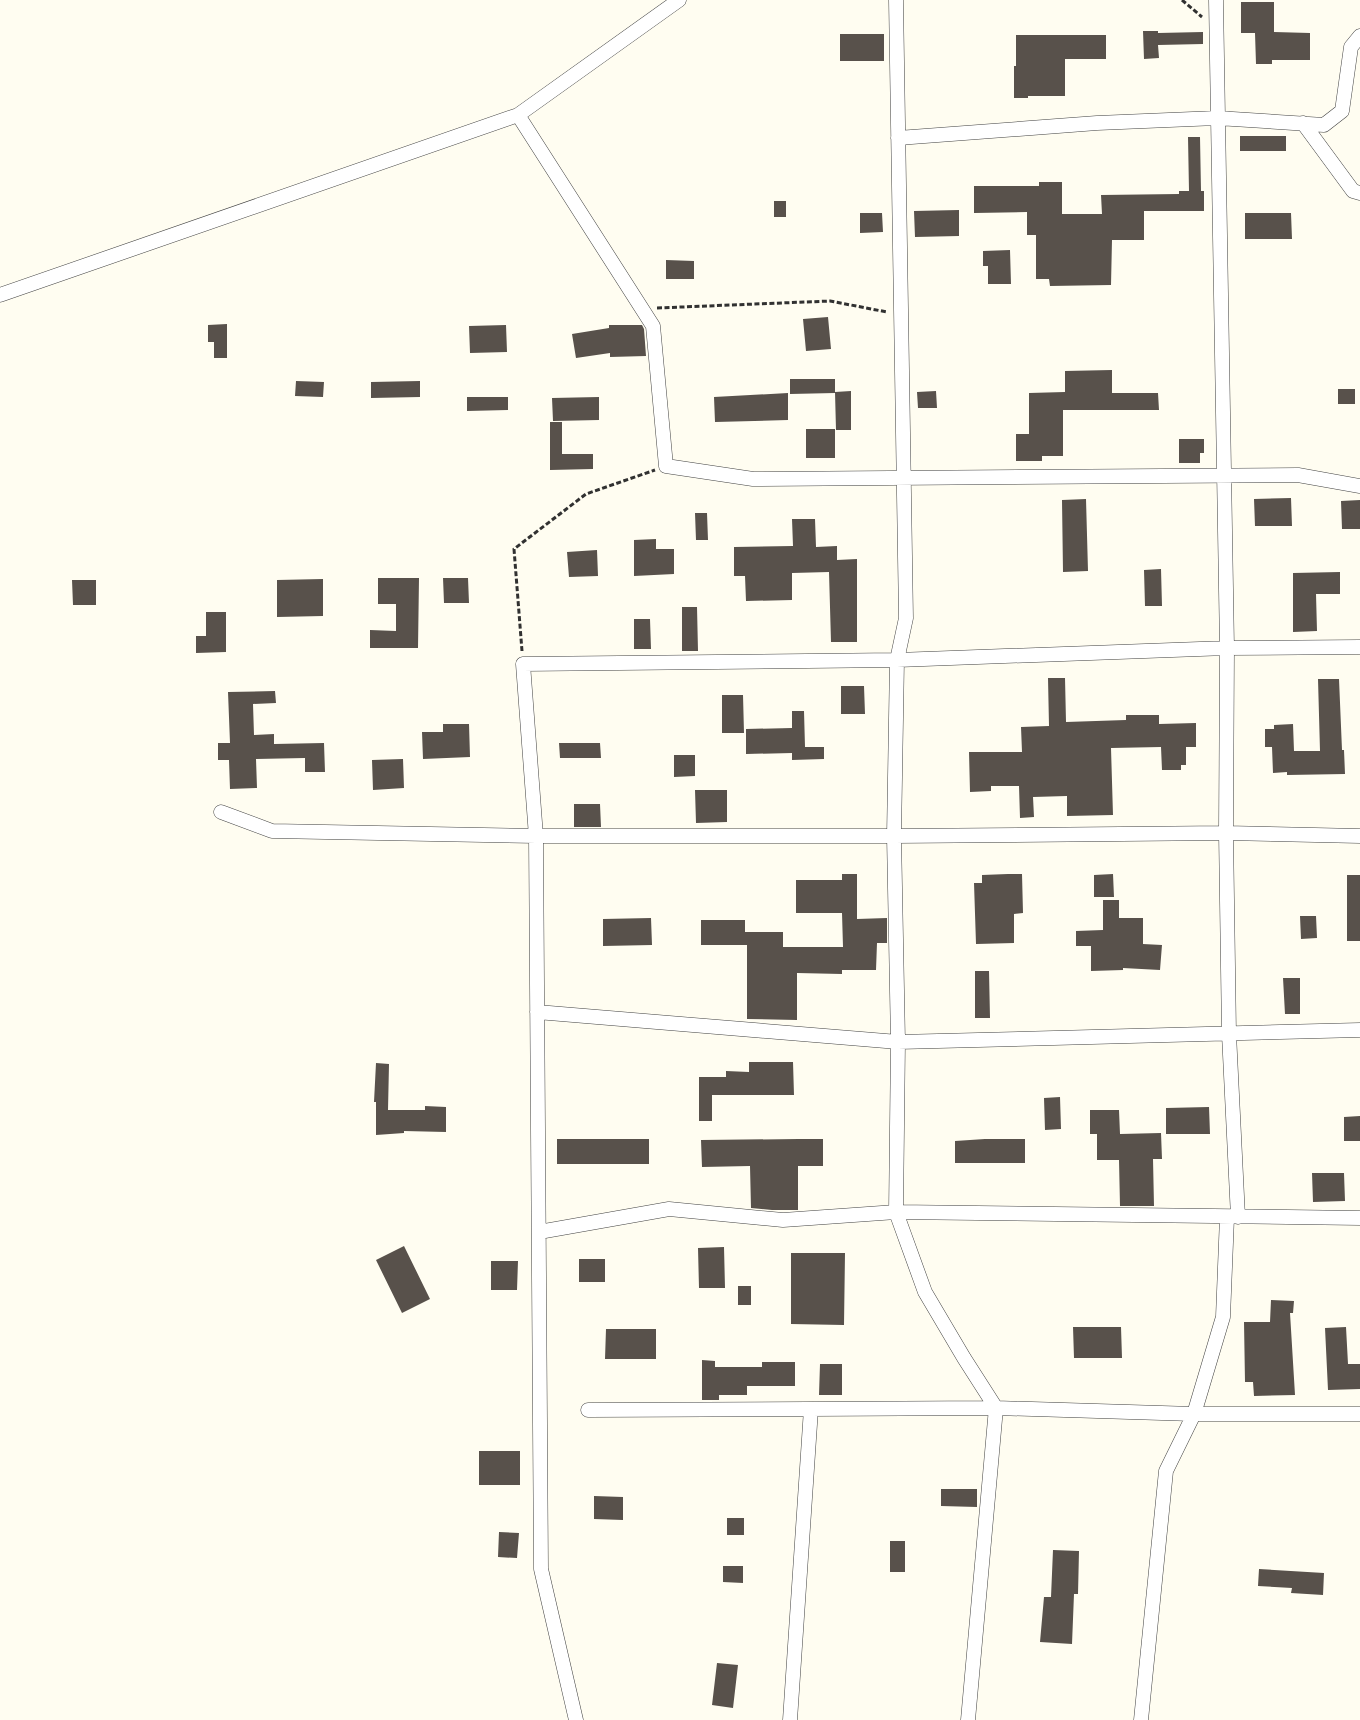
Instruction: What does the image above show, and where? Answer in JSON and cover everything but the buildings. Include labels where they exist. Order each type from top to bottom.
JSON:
[{"type":"street","points":[[0,295],[518,115],[679,0]]},
{"type":"street","points":[[896,0],[906,618],[897,660],[894,836],[898,1042],[896,1212],[925,1292],[996,1408],[968,1720]]},
{"type":"street","points":[[1141,1720],[1166,1471],[1194,1414],[1223,1317],[1233,1217],[1226,833],[1227,648],[1216,0]]},
{"type":"street","points":[[898,138],[1097,123],[1217,118],[1324,125],[1342,111],[1351,47],[1360,36]]},
{"type":"street","points":[[518,115],[653,326],[666,466],[753,480],[1298,475],[1360,486]]},
{"type":"street","points":[[1303,124],[1353,191],[1360,193]]},
{"type":"street","points":[[576,1720],[541,1569],[536,836],[523,664],[897,660],[1227,648],[1360,647]]},
{"type":"street","points":[[221,812],[272,831],[536,836],[894,836],[1226,833],[1360,836]]},
{"type":"street","points":[[537,1012],[898,1042],[1360,1030]]},
{"type":"street","points":[[539,1232],[669,1209],[782,1220],[896,1212],[1360,1218]]},
{"type":"street","points":[[588,1410],[996,1408],[1194,1414],[1360,1414]]},
{"type":"street","points":[[790,1720],[811,1409]]},
{"type":"path","points":[[1182,0],[1216,28]]},
{"type":"path","points":[[642,309],[830,301],[900,314]]},
{"type":"path","points":[[523,664],[514,549],[586,494],[666,466]]}]
